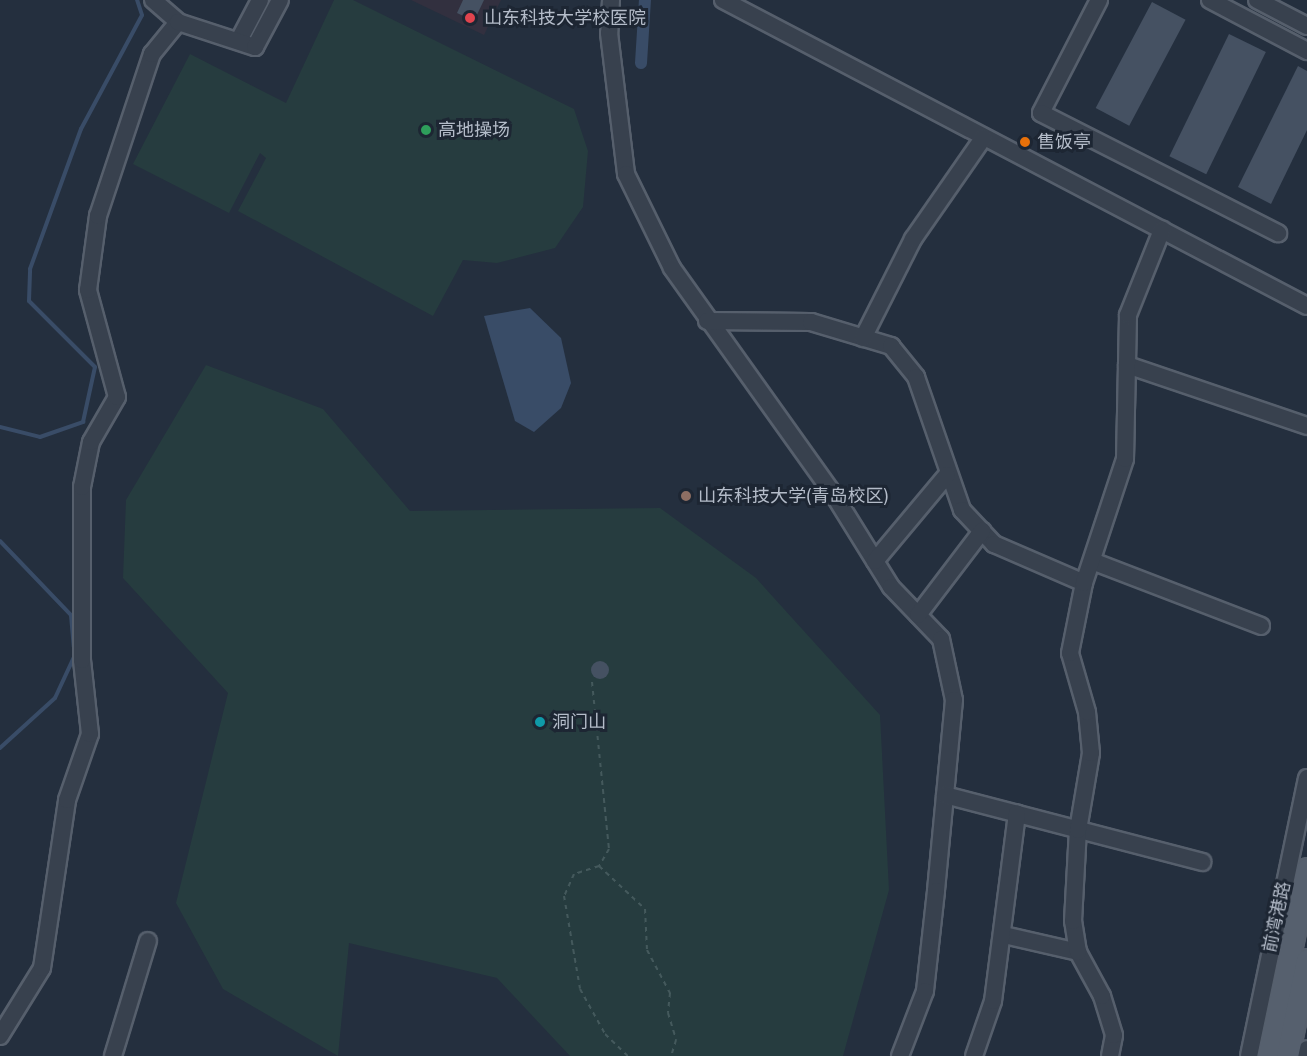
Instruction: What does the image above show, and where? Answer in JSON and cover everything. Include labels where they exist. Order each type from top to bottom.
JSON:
[{"type":"main road","name":"前湾港路","points":[[1268,1056],[1307,869]]},
{"type":"main road","points":[[1287,1056],[1307,960]]},
{"type":"street","points":[[153,0],[178,22],[255,47],[280,0]]},
{"type":"street","points":[[239,40],[260,0]]},
{"type":"street","points":[[611,0],[609,33],[626,174],[672,268],[707,321],[834,495],[875,561],[940,639],[954,700],[945,795],[924,991],[900,1056]]},
{"type":"street","points":[[723,0],[1307,306]]},
{"type":"street","points":[[1099,0],[1041,113],[1278,232]]},
{"type":"street","points":[[1210,0],[1307,51]]},
{"type":"street","points":[[1257,0],[1307,26]]},
{"type":"street","points":[[0,1036],[42,968],[67,800],[90,734],[82,660],[81,487],[91,442],[117,397],[88,290],[98,216],[152,54],[178,22]]},
{"type":"street","points":[[863,338],[913,239],[984,137]]},
{"type":"street","points":[[1110,1056],[1114,1035],[1102,996],[1078,952],[1073,921],[1078,830],[1092,753],[1087,712],[1070,653],[1084,583],[1125,459],[1128,315],[1162,230]]},
{"type":"street","points":[[707,321],[811,322],[891,346],[916,377],[947,475],[962,510],[994,544],[1084,583]]},
{"type":"street","points":[[1127,365],[1307,426]]},
{"type":"street","points":[[875,561],[947,475]]},
{"type":"street","points":[[918,615],[982,531]]},
{"type":"street","points":[[1092,561],[1261,627]]},
{"type":"street","name":"前湾港路","points":[[1249,1056],[1307,778]]},
{"type":"street","points":[[945,795],[1202,862]]},
{"type":"street","points":[[974,1056],[993,1001],[1004,936],[1017,814]]},
{"type":"street","points":[[1004,936],[1078,952]]},
{"type":"street","points":[[113,1056],[148,941]]},
{"type":"street","points":[[1305,1056],[1307,1048]]},
{"type":"path","points":[[592,682],[603,804],[609,813],[609,849],[599,866],[574,874],[564,896],[580,989],[605,1034],[628,1056]]},
{"type":"path","points":[[599,866],[645,909],[647,950],[670,993],[668,1013],[676,1040],[671,1056]]},
{"type":"shaded area","name":"山东科技大学校医院","points":[[411,0],[501,0],[484,35]]},
{"type":"green space","name":"高地操场","points":[[334,0],[353,0],[574,109],[588,151],[583,207],[555,248],[497,263],[463,260],[433,316],[238,211],[266,158],[260,153],[229,213],[133,164],[190,54],[286,103]]},
{"type":"green space","points":[[206,365],[323,409],[410,511],[660,508],[756,578],[880,715],[889,890],[843,1056],[570,1056],[497,978],[349,943],[338,1056],[223,989],[176,903],[228,693],[123,578],[126,500]]},
{"type":"water","points":[[530,308],[561,338],[571,383],[561,408],[534,432],[515,421],[484,316]]},
{"type":"building","points":[[463,0],[484,0],[474,21],[457,13]]},
{"type":"building","points":[[1152,2],[1186,20],[1129,126],[1096,108]]},
{"type":"building","points":[[1229,34],[1266,52],[1206,174],[1169,156]]},
{"type":"building","points":[[1298,66],[1307,71],[1307,130],[1271,204],[1238,187]]},
{"type":"building","points":[[600,661],[606,664],[609,670],[606,676],[600,679],[594,676],[591,670],[594,664]]},
{"type":"waterway","points":[[0,427],[40,437],[83,422],[95,367],[29,301],[30,269],[81,129],[142,15],[137,0]]},
{"type":"waterway","points":[[641,63],[645,0]]},
{"type":"waterway","points":[[0,541],[71,615],[74,647]]},
{"type":"waterway","points":[[0,748],[55,698],[75,655]]},
{"type":"place","name":"山东科技大学校医院","points":[[470,18]]},
{"type":"place","name":"高地操场","points":[[426,130]]},
{"type":"place","name":"售饭亭","points":[[1025,142]]},
{"type":"place","name":"山东科技大学(青岛校区)","points":[[686,496]]},
{"type":"place","name":"洞门山","points":[[540,722]]}]
